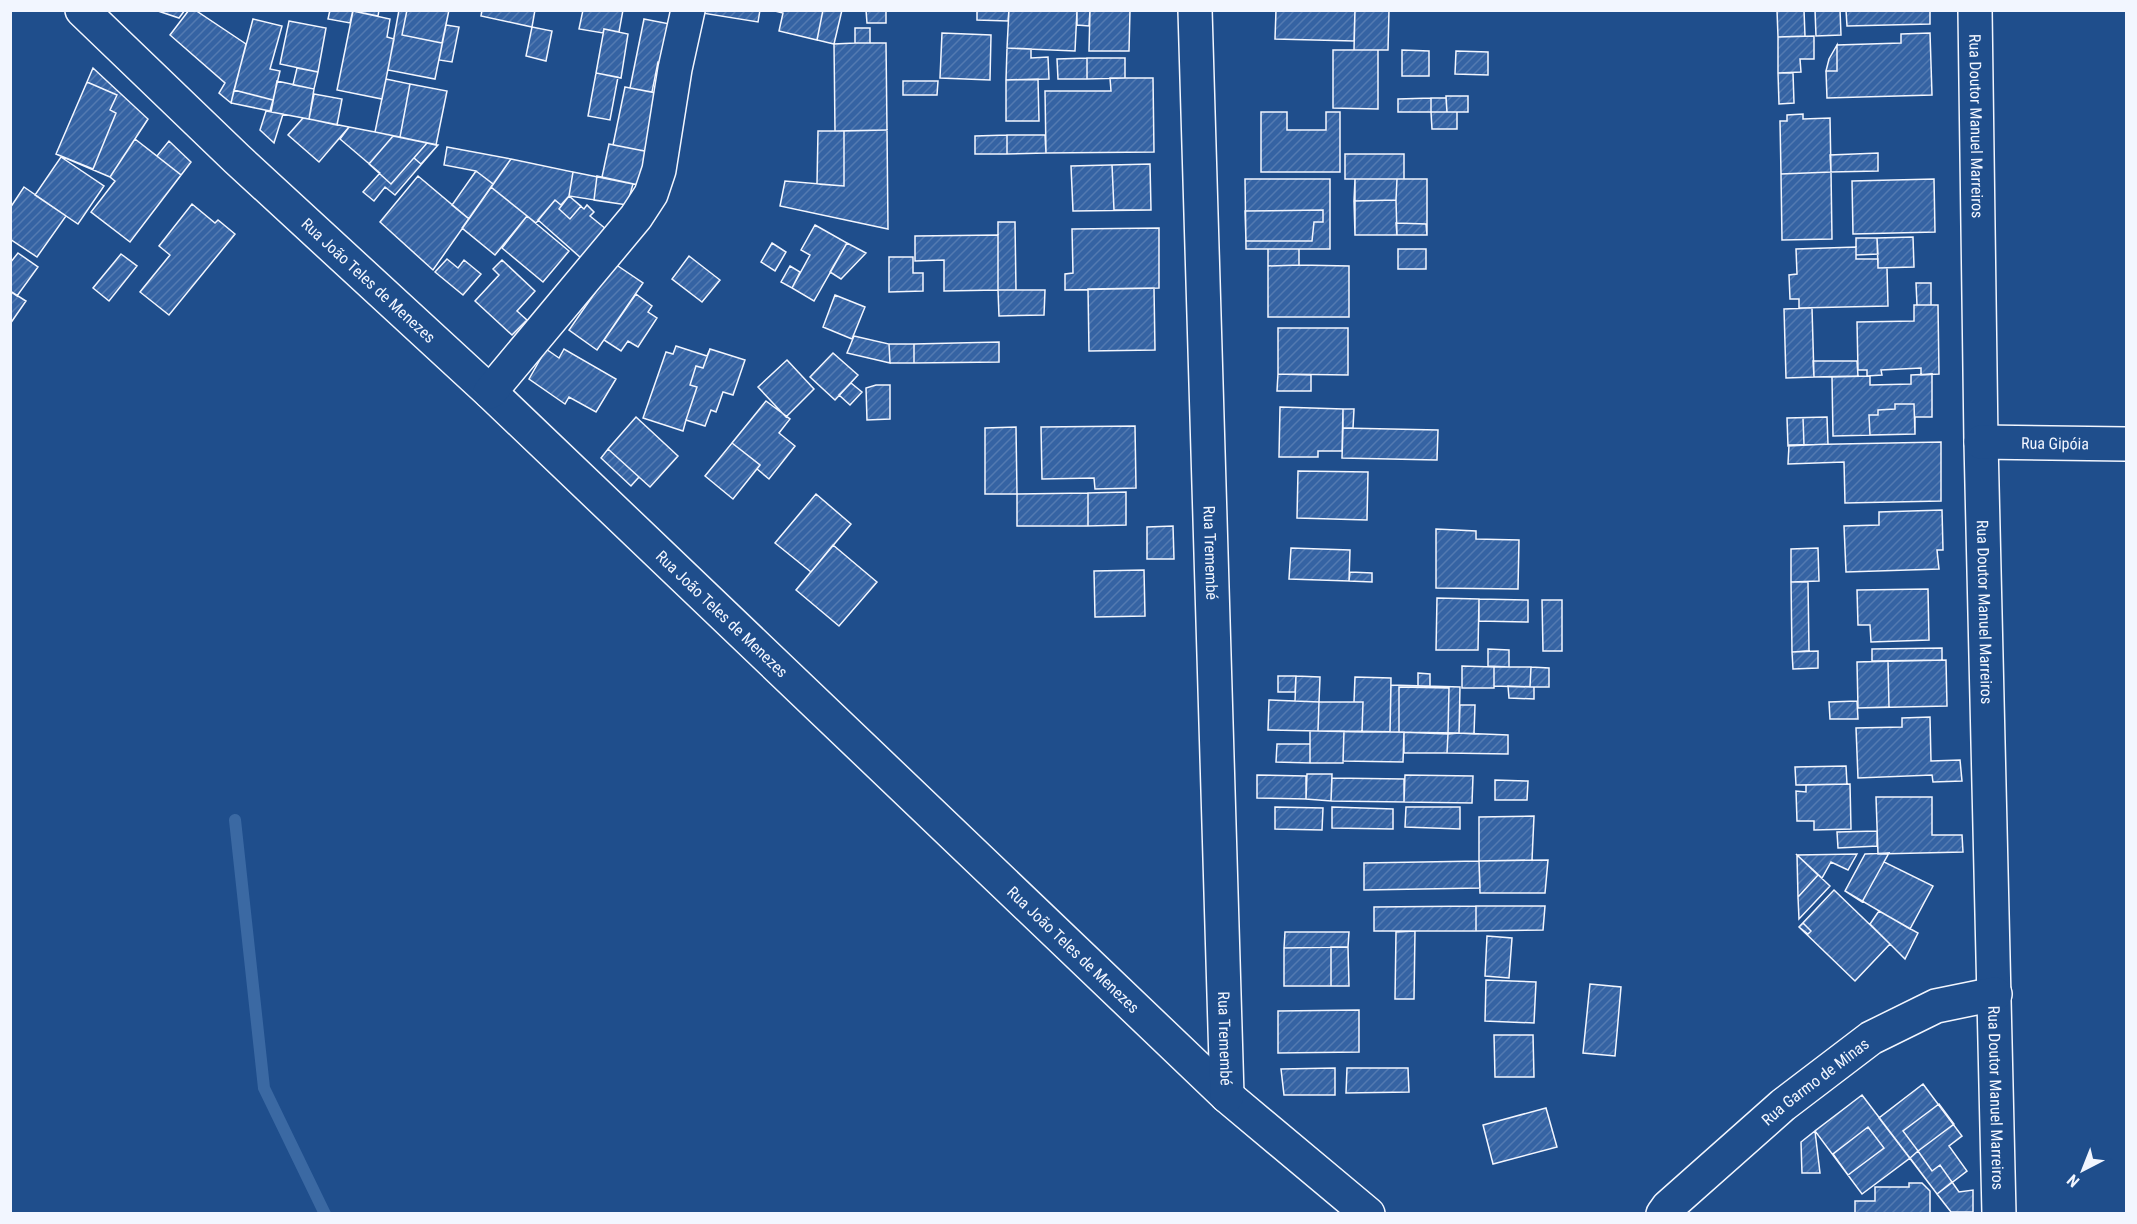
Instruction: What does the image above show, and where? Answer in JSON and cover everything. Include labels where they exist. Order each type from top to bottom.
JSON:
[{"type":"street","name":"Rua João Teles de Menezes","points":[[82,10],[237,159],[490,392],[1227,1096],[1368,1214]]},
{"type":"street","points":[[490,392],[636,217],[651,194],[660,170],[675,69],[688,10]]},
{"type":"street","name":"Rua Tremembé","points":[[1195,10],[1227,1096]]},
{"type":"street","name":"Rua Doutor Manuel Marreiros","points":[[1975,10],[1981,442],[1999,1214]]},
{"type":"street","name":"Rua Gipóia","points":[[1981,442],[2127,444]]},
{"type":"street","name":"Rua Garmo de Minas","points":[[1663,1214],[1783,1104],[1871,1038],[1936,1006],[1995,994]]},
{"type":"building","points":[[155,10],[185,10],[179,18]]},
{"type":"building","points":[[189,10],[195,10],[246,44],[231,103],[219,93],[225,83],[170,35]]},
{"type":"building","points":[[330,10],[353,10],[350,23],[328,19]]},
{"type":"building","points":[[379,10],[378,16],[353,11]]},
{"type":"building","points":[[399,10],[449,10],[435,79],[388,70]]},
{"type":"building","points":[[407,10],[449,10],[442,43],[402,35]]},
{"type":"building","points":[[482,10],[535,10],[532,27],[481,16]]},
{"type":"building","points":[[583,10],[623,10],[619,32],[604,29],[603,33],[579,29]]},
{"type":"building","points":[[703,10],[760,10],[758,22],[702,13]]},
{"type":"building","points":[[771,10],[823,10],[817,40],[779,31],[783,13]]},
{"type":"building","points":[[823,10],[842,10],[834,44],[817,40]]},
{"type":"building","points":[[866,10],[886,10],[886,23],[867,23]]},
{"type":"building","points":[[977,10],[1009,10],[1008,21],[977,20]]},
{"type":"building","points":[[1009,10],[1077,10],[1075,51],[1007,48]]},
{"type":"building","points":[[1077,10],[1090,10],[1089,26],[1077,25]]},
{"type":"building","points":[[1090,10],[1130,10],[1129,51],[1089,51]]},
{"type":"building","points":[[1276,10],[1355,10],[1354,41],[1275,39]]},
{"type":"building","points":[[1355,10],[1389,10],[1388,50],[1354,50]]},
{"type":"building","points":[[1777,10],[1804,10],[1805,36],[1778,37]]},
{"type":"building","points":[[1815,10],[1840,10],[1841,35],[1816,36]]},
{"type":"building","points":[[1846,10],[1930,10],[1930,24],[1847,26]]},
{"type":"building","points":[[353,11],[390,19],[387,37],[394,39],[382,99],[337,90]]},
{"type":"building","points":[[253,19],[282,26],[270,69],[280,71],[273,100],[234,90]]},
{"type":"building","points":[[644,19],[675,25],[668,63],[658,62],[652,92],[630,88]]},
{"type":"building","points":[[289,21],[326,28],[318,72],[280,64]]},
{"type":"building","points":[[446,25],[459,27],[452,62],[439,60]]},
{"type":"building","points":[[532,27],[552,31],[546,61],[526,56]]},
{"type":"building","points":[[855,28],[870,28],[870,43],[855,43]]},
{"type":"building","points":[[604,29],[628,34],[621,78],[596,73]]},
{"type":"building","points":[[942,33],[991,35],[990,80],[940,78]]},
{"type":"building","points":[[1930,33],[1932,95],[1827,98],[1826,71],[1837,71],[1837,45],[1901,43],[1901,34]]},
{"type":"building","points":[[1814,36],[1814,59],[1800,59],[1801,72],[1778,73],[1778,37]]},
{"type":"building","points":[[886,43],[887,130],[835,131],[834,44]]},
{"type":"building","points":[[1837,45],[1837,71],[1826,71],[1829,59]]},
{"type":"building","points":[[1007,48],[1031,49],[1031,58],[1048,57],[1049,79],[1006,80]]},
{"type":"building","points":[[1333,50],[1378,50],[1378,109],[1333,108]]},
{"type":"building","points":[[1402,50],[1429,51],[1429,76],[1402,76]]},
{"type":"building","points":[[1456,51],[1488,52],[1488,75],[1455,74]]},
{"type":"building","points":[[1087,58],[1087,79],[1058,79],[1057,59]]},
{"type":"building","points":[[1087,58],[1125,58],[1125,78],[1087,79]]},
{"type":"building","points":[[93,68],[148,119],[110,177],[56,154]]},
{"type":"building","points":[[297,68],[318,72],[314,89],[293,85]]},
{"type":"building","points":[[596,73],[618,77],[610,120],[588,116]]},
{"type":"building","points":[[1778,73],[1793,73],[1794,103],[1779,104]]},
{"type":"building","points":[[1110,78],[1153,78],[1154,152],[1046,153],[1045,91],[1111,91]]},
{"type":"building","points":[[386,79],[410,84],[400,137],[375,132]]},
{"type":"building","points":[[1038,79],[1039,121],[1006,121],[1006,80]]},
{"type":"building","points":[[277,81],[314,89],[309,119],[271,112]]},
{"type":"building","points":[[903,81],[938,81],[937,95],[903,95]]},
{"type":"building","points":[[87,82],[117,95],[110,110],[116,113],[93,169],[56,154]]},
{"type":"building","points":[[410,84],[447,91],[436,145],[400,137]]},
{"type":"building","points":[[625,87],[661,94],[650,152],[613,145]]},
{"type":"building","points":[[234,90],[273,100],[270,111],[231,103]]},
{"type":"building","points":[[314,94],[342,99],[337,125],[309,119]]},
{"type":"building","points":[[1446,96],[1468,96],[1468,112],[1447,112]]},
{"type":"building","points":[[1431,98],[1446,98],[1447,112],[1431,112]]},
{"type":"building","points":[[1431,98],[1431,112],[1398,112],[1398,99]]},
{"type":"building","points":[[266,111],[283,114],[274,143],[260,130]]},
{"type":"building","points":[[1261,112],[1287,112],[1287,130],[1326,130],[1326,112],[1340,112],[1340,172],[1261,172]]},
{"type":"building","points":[[1431,112],[1457,112],[1457,129],[1432,129]]},
{"type":"building","points":[[1803,114],[1803,119],[1830,118],[1831,172],[1781,174],[1780,121],[1787,121],[1787,115]]},
{"type":"building","points":[[303,118],[349,127],[319,162],[288,135]]},
{"type":"building","points":[[349,127],[438,145],[395,195],[385,187],[374,201],[363,192],[380,173],[340,139]]},
{"type":"building","points":[[887,130],[888,229],[780,206],[785,181],[844,186],[844,131]]},
{"type":"building","points":[[818,131],[844,131],[844,186],[817,184]]},
{"type":"building","points":[[1007,135],[1045,135],[1046,153],[1007,154]]},
{"type":"building","points":[[1007,135],[1007,154],[975,154],[975,136]]},
{"type":"building","points":[[393,136],[427,143],[391,184],[369,164]]},
{"type":"building","points":[[135,139],[157,156],[169,141],[191,162],[130,242],[91,212],[115,181],[110,177]]},
{"type":"building","points":[[135,139],[181,175],[130,242],[91,212],[115,181],[110,177]]},
{"type":"building","points":[[427,143],[438,145],[421,164],[414,158]]},
{"type":"building","points":[[609,144],[650,152],[643,186],[602,177]]},
{"type":"building","points":[[447,147],[511,159],[469,219],[452,205],[476,171],[444,165]]},
{"type":"building","points":[[1878,153],[1878,171],[1831,172],[1830,155]]},
{"type":"building","points":[[1345,154],[1404,154],[1404,179],[1345,179]]},
{"type":"building","points":[[61,157],[104,186],[78,224],[35,195]]},
{"type":"building","points":[[511,159],[573,172],[569,196],[561,205],[555,200],[536,223],[491,187]]},
{"type":"building","points":[[1150,164],[1151,210],[1114,210],[1112,165]]},
{"type":"building","points":[[1150,164],[1151,210],[1073,211],[1071,166]]},
{"type":"building","points":[[476,171],[493,184],[469,219],[452,205]]},
{"type":"building","points":[[573,172],[633,184],[627,205],[569,196]]},
{"type":"building","points":[[1831,172],[1832,239],[1782,240],[1781,174]]},
{"type":"building","points":[[418,176],[469,219],[433,270],[380,222]]},
{"type":"building","points":[[597,176],[633,184],[627,205],[594,200]]},
{"type":"building","points":[[1245,179],[1330,179],[1330,249],[1246,249]]},
{"type":"building","points":[[1355,179],[1397,179],[1396,200],[1354,201]]},
{"type":"building","points":[[1355,179],[1427,179],[1427,235],[1355,235]]},
{"type":"building","points":[[1934,179],[1935,232],[1853,234],[1852,181]]},
{"type":"building","points":[[24,187],[66,216],[37,257],[10,239],[10,208]]},
{"type":"building","points":[[491,187],[527,216],[495,255],[462,228]]},
{"type":"building","points":[[569,196],[581,206],[570,219],[559,209]]},
{"type":"building","points":[[569,196],[584,209],[587,205],[594,212],[590,216],[606,229],[581,258],[538,220],[555,200],[561,205]]},
{"type":"building","points":[[1396,200],[1397,235],[1355,235],[1354,201]]},
{"type":"building","points":[[192,204],[215,223],[218,220],[235,234],[169,315],[140,292],[170,255],[159,246]]},
{"type":"building","points":[[1323,210],[1323,222],[1314,222],[1312,241],[1246,241],[1245,211]]},
{"type":"building","points":[[527,216],[569,251],[543,282],[502,248]]},
{"type":"building","points":[[998,222],[1015,222],[1016,290],[998,290]]},
{"type":"building","points":[[1396,223],[1426,224],[1427,235],[1397,235]]},
{"type":"building","points":[[815,225],[847,243],[814,301],[792,288],[810,255],[801,250]]},
{"type":"building","points":[[1159,228],[1159,288],[1065,290],[1065,274],[1073,273],[1072,229]]},
{"type":"building","points":[[998,235],[998,290],[944,291],[944,260],[915,261],[915,236]]},
{"type":"building","points":[[1913,237],[1914,267],[1878,268],[1877,238]]},
{"type":"building","points":[[1856,238],[1877,238],[1878,254],[1856,255]]},
{"type":"building","points":[[772,243],[786,252],[775,271],[761,262]]},
{"type":"building","points":[[847,243],[866,253],[841,279],[830,272]]},
{"type":"building","points":[[1856,247],[1856,259],[1878,259],[1878,268],[1887,268],[1888,306],[1799,308],[1799,299],[1790,299],[1789,275],[1797,274],[1796,249]]},
{"type":"building","points":[[1268,249],[1299,249],[1299,265],[1268,266]]},
{"type":"building","points":[[1398,249],[1426,249],[1426,269],[1398,269]]},
{"type":"building","points":[[18,253],[38,267],[17,296],[10,291],[10,263]]},
{"type":"building","points":[[121,254],[137,266],[109,301],[93,288]]},
{"type":"building","points":[[689,256],[720,280],[702,302],[672,279]]},
{"type":"building","points":[[889,257],[913,257],[913,273],[923,273],[923,291],[889,292]]},
{"type":"building","points":[[447,259],[458,268],[464,260],[481,274],[463,295],[435,272]]},
{"type":"building","points":[[502,260],[535,291],[517,311],[527,320],[512,335],[475,301],[499,275],[493,269]]},
{"type":"building","points":[[615,264],[643,283],[597,350],[569,330]]},
{"type":"building","points":[[790,266],[800,272],[792,288],[781,282]]},
{"type":"building","points":[[1268,266],[1349,266],[1349,317],[1268,317]]},
{"type":"building","points":[[1916,283],[1931,283],[1931,305],[1917,305]]},
{"type":"building","points":[[1154,288],[1155,350],[1089,351],[1088,289]]},
{"type":"building","points":[[998,290],[1045,290],[1044,315],[999,316]]},
{"type":"building","points":[[10,291],[26,301],[10,324]]},
{"type":"building","points":[[636,294],[652,306],[648,312],[657,318],[638,347],[628,341],[621,351],[604,340]]},
{"type":"building","points":[[835,295],[865,307],[852,339],[823,327]]},
{"type":"building","points":[[1914,305],[1938,305],[1939,374],[1921,375],[1921,368],[1881,370],[1882,375],[1867,376],[1867,370],[1858,370],[1857,322],[1914,321]]},
{"type":"building","points":[[1812,308],[1814,377],[1786,378],[1784,309]]},
{"type":"building","points":[[1278,328],[1348,328],[1348,375],[1278,374]]},
{"type":"building","points":[[854,336],[889,344],[890,363],[847,353]]},
{"type":"building","points":[[999,342],[999,362],[914,363],[914,344]]},
{"type":"building","points":[[889,344],[914,344],[914,363],[890,363]]},
{"type":"building","points":[[676,346],[707,356],[710,349],[745,360],[733,395],[723,392],[716,412],[711,410],[705,426],[686,420],[683,431],[643,418],[666,352],[673,354]]},
{"type":"building","points":[[546,349],[559,358],[564,349],[616,379],[596,412],[569,397],[565,404],[529,379]]},
{"type":"building","points":[[710,349],[745,360],[733,395],[723,392],[716,412],[711,410],[705,426],[686,420],[697,387],[690,385],[696,366],[703,368]]},
{"type":"building","points":[[833,353],[858,375],[835,400],[810,377]]},
{"type":"building","points":[[787,360],[814,389],[786,417],[758,387]]},
{"type":"building","points":[[1813,361],[1857,361],[1858,376],[1814,377]]},
{"type":"building","points":[[1278,374],[1311,375],[1311,391],[1277,391]]},
{"type":"building","points":[[1932,374],[1932,417],[1915,417],[1915,434],[1833,436],[1832,377],[1870,376],[1870,385],[1911,384],[1911,375]]},
{"type":"building","points":[[851,383],[862,392],[850,405],[839,395]]},
{"type":"building","points":[[890,385],[890,419],[867,420],[866,388]]},
{"type":"building","points":[[766,401],[790,419],[779,433],[795,446],[769,479],[757,469],[760,465],[732,443]]},
{"type":"building","points":[[1895,404],[1914,404],[1915,434],[1870,435],[1869,415],[1878,415],[1878,410],[1895,409]]},
{"type":"building","points":[[1280,407],[1343,409],[1342,451],[1318,451],[1318,457],[1279,457]]},
{"type":"building","points":[[1343,409],[1354,409],[1353,428],[1343,428]]},
{"type":"building","points":[[636,417],[678,456],[650,487],[608,449]]},
{"type":"building","points":[[1827,417],[1828,444],[1788,446],[1787,418]]},
{"type":"building","points":[[1787,418],[1803,418],[1804,445],[1788,446]]},
{"type":"building","points":[[1135,426],[1136,488],[1095,489],[1094,478],[1042,479],[1041,427]]},
{"type":"building","points":[[1016,427],[1017,494],[985,494],[985,428]]},
{"type":"building","points":[[1343,428],[1438,430],[1437,460],[1342,458]]},
{"type":"building","points":[[1941,442],[1941,501],[1845,503],[1844,462],[1788,464],[1789,445]]},
{"type":"building","points":[[732,443],[760,465],[733,499],[705,476]]},
{"type":"building","points":[[608,449],[639,477],[631,486],[601,458]]},
{"type":"building","points":[[1298,471],[1368,472],[1367,520],[1297,518]]},
{"type":"building","points":[[1126,492],[1126,525],[1088,526],[1088,493]]},
{"type":"building","points":[[1088,493],[1088,526],[1017,526],[1017,494]]},
{"type":"building","points":[[816,494],[851,524],[811,572],[775,543]]},
{"type":"building","points":[[1942,510],[1943,550],[1937,550],[1939,569],[1846,572],[1844,526],[1879,525],[1879,512]]},
{"type":"building","points":[[1173,526],[1174,559],[1147,559],[1147,527]]},
{"type":"building","points":[[1436,529],[1476,531],[1476,539],[1519,540],[1518,589],[1436,588]]},
{"type":"building","points":[[833,545],[877,582],[839,626],[796,590]]},
{"type":"building","points":[[1291,548],[1350,550],[1349,581],[1289,579]]},
{"type":"building","points":[[1818,548],[1819,581],[1791,582],[1791,549]]},
{"type":"building","points":[[1144,570],[1145,616],[1095,617],[1094,571]]},
{"type":"building","points":[[1350,572],[1372,573],[1372,582],[1349,581]]},
{"type":"building","points":[[1791,582],[1808,582],[1809,651],[1792,652]]},
{"type":"building","points":[[1928,589],[1929,640],[1871,642],[1870,625],[1858,625],[1857,590]]},
{"type":"building","points":[[1437,598],[1479,599],[1478,650],[1436,650]]},
{"type":"building","points":[[1479,599],[1528,600],[1528,622],[1479,621]]},
{"type":"building","points":[[1542,600],[1562,600],[1562,651],[1543,651]]},
{"type":"building","points":[[1942,648],[1942,660],[1872,661],[1872,649]]},
{"type":"building","points":[[1488,649],[1509,650],[1509,667],[1488,666]]},
{"type":"building","points":[[1818,651],[1818,668],[1793,669],[1792,652]]},
{"type":"building","points":[[1946,660],[1947,706],[1858,708],[1857,662]]},
{"type":"building","points":[[1888,661],[1889,707],[1858,708],[1857,662]]},
{"type":"building","points":[[1462,666],[1494,667],[1494,688],[1462,688]]},
{"type":"building","points":[[1494,667],[1531,667],[1530,687],[1494,686]]},
{"type":"building","points":[[1531,667],[1549,668],[1549,687],[1530,687]]},
{"type":"building","points":[[1418,673],[1430,674],[1430,686],[1418,686]]},
{"type":"building","points":[[1278,676],[1296,676],[1295,692],[1278,692]]},
{"type":"building","points":[[1296,676],[1320,677],[1319,702],[1295,701]]},
{"type":"building","points":[[1355,677],[1391,678],[1390,732],[1362,732],[1363,702],[1354,702]]},
{"type":"building","points":[[1391,685],[1460,687],[1459,733],[1390,732]]},
{"type":"building","points":[[1508,686],[1534,687],[1534,699],[1509,698]]},
{"type":"building","points":[[1399,687],[1449,688],[1448,734],[1399,732]]},
{"type":"building","points":[[1269,700],[1319,702],[1318,731],[1268,730]]},
{"type":"building","points":[[1857,701],[1858,719],[1830,719],[1829,702]]},
{"type":"building","points":[[1319,702],[1363,702],[1362,732],[1318,731]]},
{"type":"building","points":[[1460,705],[1475,705],[1474,734],[1459,733]]},
{"type":"building","points":[[1930,717],[1931,761],[1960,760],[1962,781],[1933,782],[1932,775],[1858,778],[1856,728],[1902,727],[1902,718]]},
{"type":"building","points":[[1310,731],[1344,731],[1343,763],[1310,763]]},
{"type":"building","points":[[1344,731],[1404,732],[1403,762],[1343,761]]},
{"type":"building","points":[[1404,732],[1448,734],[1447,753],[1404,753]]},
{"type":"building","points":[[1448,734],[1508,735],[1508,754],[1447,753]]},
{"type":"building","points":[[1277,744],[1310,744],[1310,763],[1276,762]]},
{"type":"building","points":[[1846,766],[1847,784],[1796,785],[1795,767]]},
{"type":"building","points":[[1307,774],[1332,774],[1331,801],[1306,799]]},
{"type":"building","points":[[1257,775],[1306,776],[1306,799],[1257,798]]},
{"type":"building","points":[[1405,775],[1473,776],[1472,803],[1404,802]]},
{"type":"building","points":[[1332,778],[1404,779],[1404,802],[1331,801]]},
{"type":"building","points":[[1495,780],[1528,781],[1527,800],[1495,800]]},
{"type":"building","points":[[1850,784],[1851,829],[1814,830],[1814,821],[1797,821],[1796,791],[1806,792],[1806,785]]},
{"type":"building","points":[[1876,797],[1932,797],[1932,835],[1962,835],[1963,852],[1878,854]]},
{"type":"building","points":[[1275,807],[1323,808],[1322,830],[1275,829]]},
{"type":"building","points":[[1332,807],[1393,809],[1393,829],[1332,828]]},
{"type":"building","points":[[1406,807],[1460,807],[1460,829],[1405,827]]},
{"type":"building","points":[[1534,816],[1532,860],[1479,861],[1479,817]]},
{"type":"building","points":[[1877,831],[1877,846],[1838,848],[1837,832]]},
{"type":"building","points":[[1889,853],[1884,862],[1933,886],[1910,929],[1845,891],[1865,854]]},
{"type":"building","points":[[1889,853],[1862,902],[1845,891],[1865,854]]},
{"type":"building","points":[[1857,854],[1848,870],[1831,862],[1822,878],[1797,855]]},
{"type":"building","points":[[1797,855],[1818,875],[1798,897]]},
{"type":"building","points":[[1797,855],[1830,886],[1799,919],[1798,897]]},
{"type":"building","points":[[1548,860],[1545,893],[1480,893],[1479,861]]},
{"type":"building","points":[[1479,861],[1480,888],[1364,890],[1364,863]]},
{"type":"building","points":[[1834,890],[1890,944],[1855,981],[1799,927]]},
{"type":"building","points":[[1476,906],[1545,906],[1543,930],[1476,931]]},
{"type":"building","points":[[1476,906],[1476,931],[1374,931],[1374,907]]},
{"type":"building","points":[[1879,911],[1918,933],[1905,959],[1870,924]]},
{"type":"building","points":[[1803,923],[1811,931],[1808,934],[1799,927]]},
{"type":"building","points":[[1415,931],[1414,999],[1395,999],[1396,932]]},
{"type":"building","points":[[1285,932],[1349,932],[1348,947],[1284,948]]},
{"type":"building","points":[[1487,936],[1512,938],[1509,978],[1485,976]]},
{"type":"building","points":[[1331,947],[1348,947],[1349,986],[1331,986]]},
{"type":"building","points":[[1348,947],[1349,986],[1284,986],[1284,948]]},
{"type":"building","points":[[1486,980],[1536,982],[1534,1023],[1485,1021]]},
{"type":"building","points":[[1590,984],[1621,987],[1615,1056],[1583,1053]]},
{"type":"building","points":[[1359,1010],[1359,1052],[1278,1053],[1278,1011]]},
{"type":"building","points":[[1494,1035],[1533,1035],[1534,1077],[1495,1077]]},
{"type":"building","points":[[1335,1068],[1335,1095],[1284,1095],[1281,1069]]},
{"type":"building","points":[[1347,1068],[1408,1068],[1409,1092],[1346,1093]]},
{"type":"building","points":[[1923,1084],[1962,1136],[1949,1146],[1967,1171],[1937,1194],[1879,1118]]},
{"type":"building","points":[[1862,1095],[1910,1158],[1862,1194],[1815,1131]]},
{"type":"building","points":[[1939,1104],[1954,1124],[1918,1151],[1903,1131]]},
{"type":"building","points":[[1546,1108],[1557,1147],[1493,1164],[1483,1125]]},
{"type":"building","points":[[1868,1127],[1884,1148],[1848,1175],[1833,1154]]},
{"type":"building","points":[[1815,1131],[1820,1173],[1802,1173],[1801,1142]]},
{"type":"building","points":[[1918,1151],[1932,1171],[1940,1165],[1952,1182],[1937,1194],[1910,1158]]},
{"type":"building","points":[[1952,1182],[1959,1192],[1973,1190],[1973,1212],[1951,1212],[1937,1194]]},
{"type":"building","points":[[1909,1183],[1922,1183],[1930,1191],[1930,1213],[1855,1214],[1855,1201],[1875,1201],[1875,1187],[1909,1187]]},
{"type":"waterway","points":[[235,820],[264,1088],[325,1214]]}]
